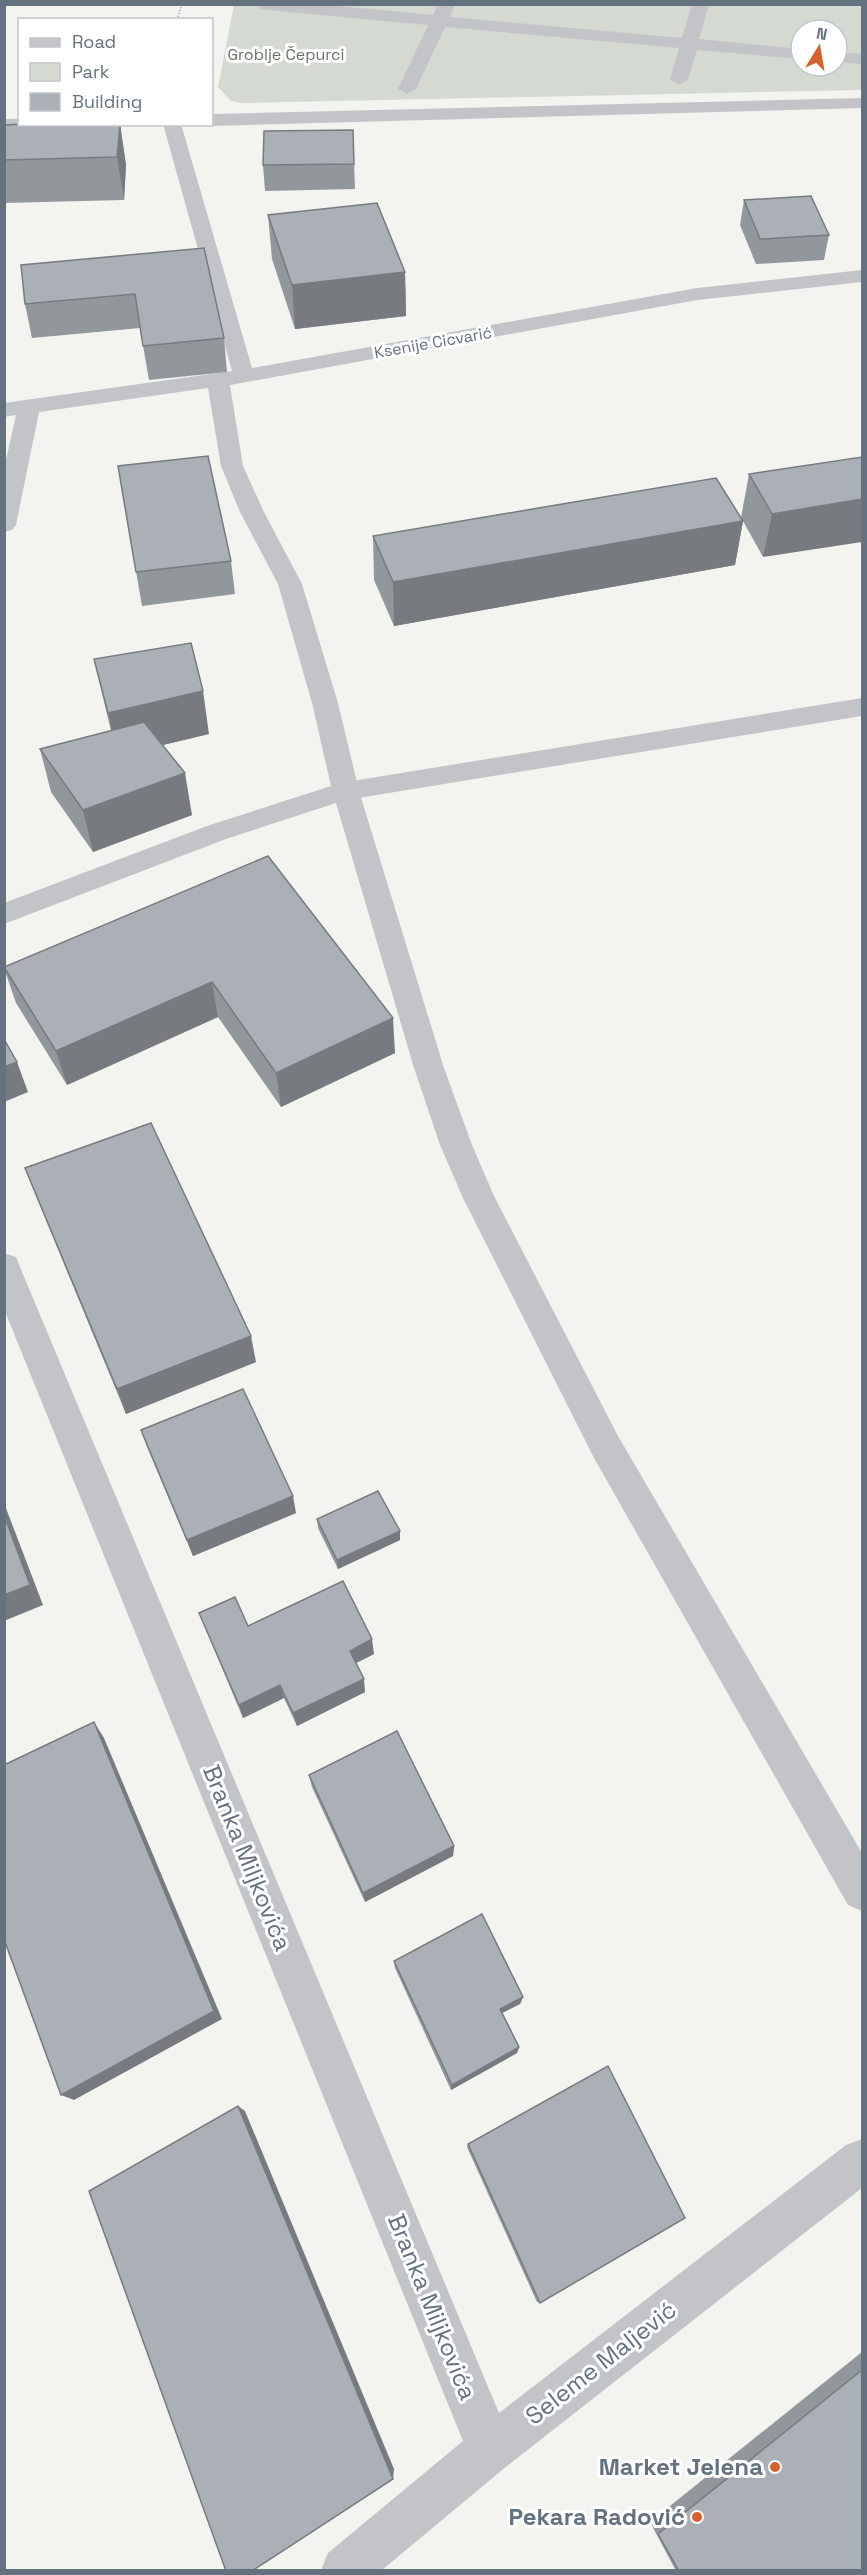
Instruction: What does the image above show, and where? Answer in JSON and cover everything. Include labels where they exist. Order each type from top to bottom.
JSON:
[{"type":"street","points":[[407,89],[447,4]]},
{"type":"street","points":[[679,80],[701,4]]},
{"type":"street","points":[[267,5],[789,53]]},
{"type":"street","points":[[213,120],[862,103]]},
{"type":"street","points":[[173,126],[244,376]]},
{"type":"street","name":"Ksenije Cicvarić","points":[[4,410],[244,376],[697,294],[862,276]]},
{"type":"street","points":[[218,380],[232,466],[252,512],[290,584],[325,703],[346,791],[432,1078],[456,1145],[479,1198],[606,1448],[862,1891]]},
{"type":"street","points":[[4,525],[29,406]]},
{"type":"street","points":[[4,914],[221,830],[346,791],[862,707]]},
{"type":"street","name":"Branka Miljkovića","points":[[4,1267],[490,2449]]},
{"type":"street","name":"Seleme Maljević","points":[[345,2571],[490,2449],[862,2161]]},
{"type":"green space","name":"Groblje Čepurci","points":[[234,5],[862,5],[862,90],[240,103],[231,101],[218,87]]},
{"type":"building","points":[[4,125],[120,126],[117,157],[4,160]]},
{"type":"building","points":[[353,130],[354,164],[263,165],[264,131]]},
{"type":"building","points":[[811,196],[829,235],[760,239],[744,200]]},
{"type":"building","points":[[377,203],[405,272],[292,285],[268,215]]},
{"type":"building","points":[[204,248],[224,338],[143,346],[135,294],[25,304],[21,265]]},
{"type":"building","points":[[208,456],[231,561],[136,572],[118,466]]},
{"type":"building","points":[[862,457],[862,499],[772,514],[749,474]]},
{"type":"building","points":[[716,478],[743,521],[393,582],[373,536]]},
{"type":"building","points":[[191,643],[203,691],[108,713],[94,659]]},
{"type":"building","points":[[144,722],[185,773],[83,810],[40,749]]},
{"type":"building","points":[[268,856],[393,1018],[276,1073],[212,982],[56,1051],[4,967]]},
{"type":"building","points":[[4,1039],[17,1062],[4,1067]]},
{"type":"building","points":[[151,1123],[251,1336],[117,1389],[25,1168]]},
{"type":"building","points":[[243,1389],[293,1496],[187,1540],[141,1430]]},
{"type":"building","points":[[378,1491],[400,1531],[337,1560],[317,1519]]},
{"type":"building","points":[[4,1515],[30,1585],[4,1595]]},
{"type":"building","points":[[343,1581],[372,1639],[350,1651],[364,1679],[293,1713],[280,1685],[239,1705],[199,1613],[235,1597],[248,1626]]},
{"type":"building","points":[[94,1722],[214,2011],[61,2095],[4,1939],[4,1765]]},
{"type":"building","points":[[397,1731],[454,1846],[363,1893],[309,1775]]},
{"type":"building","points":[[482,1914],[523,1997],[500,2009],[519,2047],[452,2085],[394,1961]]},
{"type":"building","points":[[608,2066],[685,2218],[540,2303],[468,2144]]},
{"type":"building","points":[[238,2106],[393,2479],[252,2571],[226,2571],[89,2191]]},
{"type":"building","points":[[862,2370],[862,2571],[679,2571],[658,2534]]},
{"type":"place","name":"Market Jelena","points":[[775,2467]]},
{"type":"place","name":"Pekara Radović","points":[[697,2517]]}]
